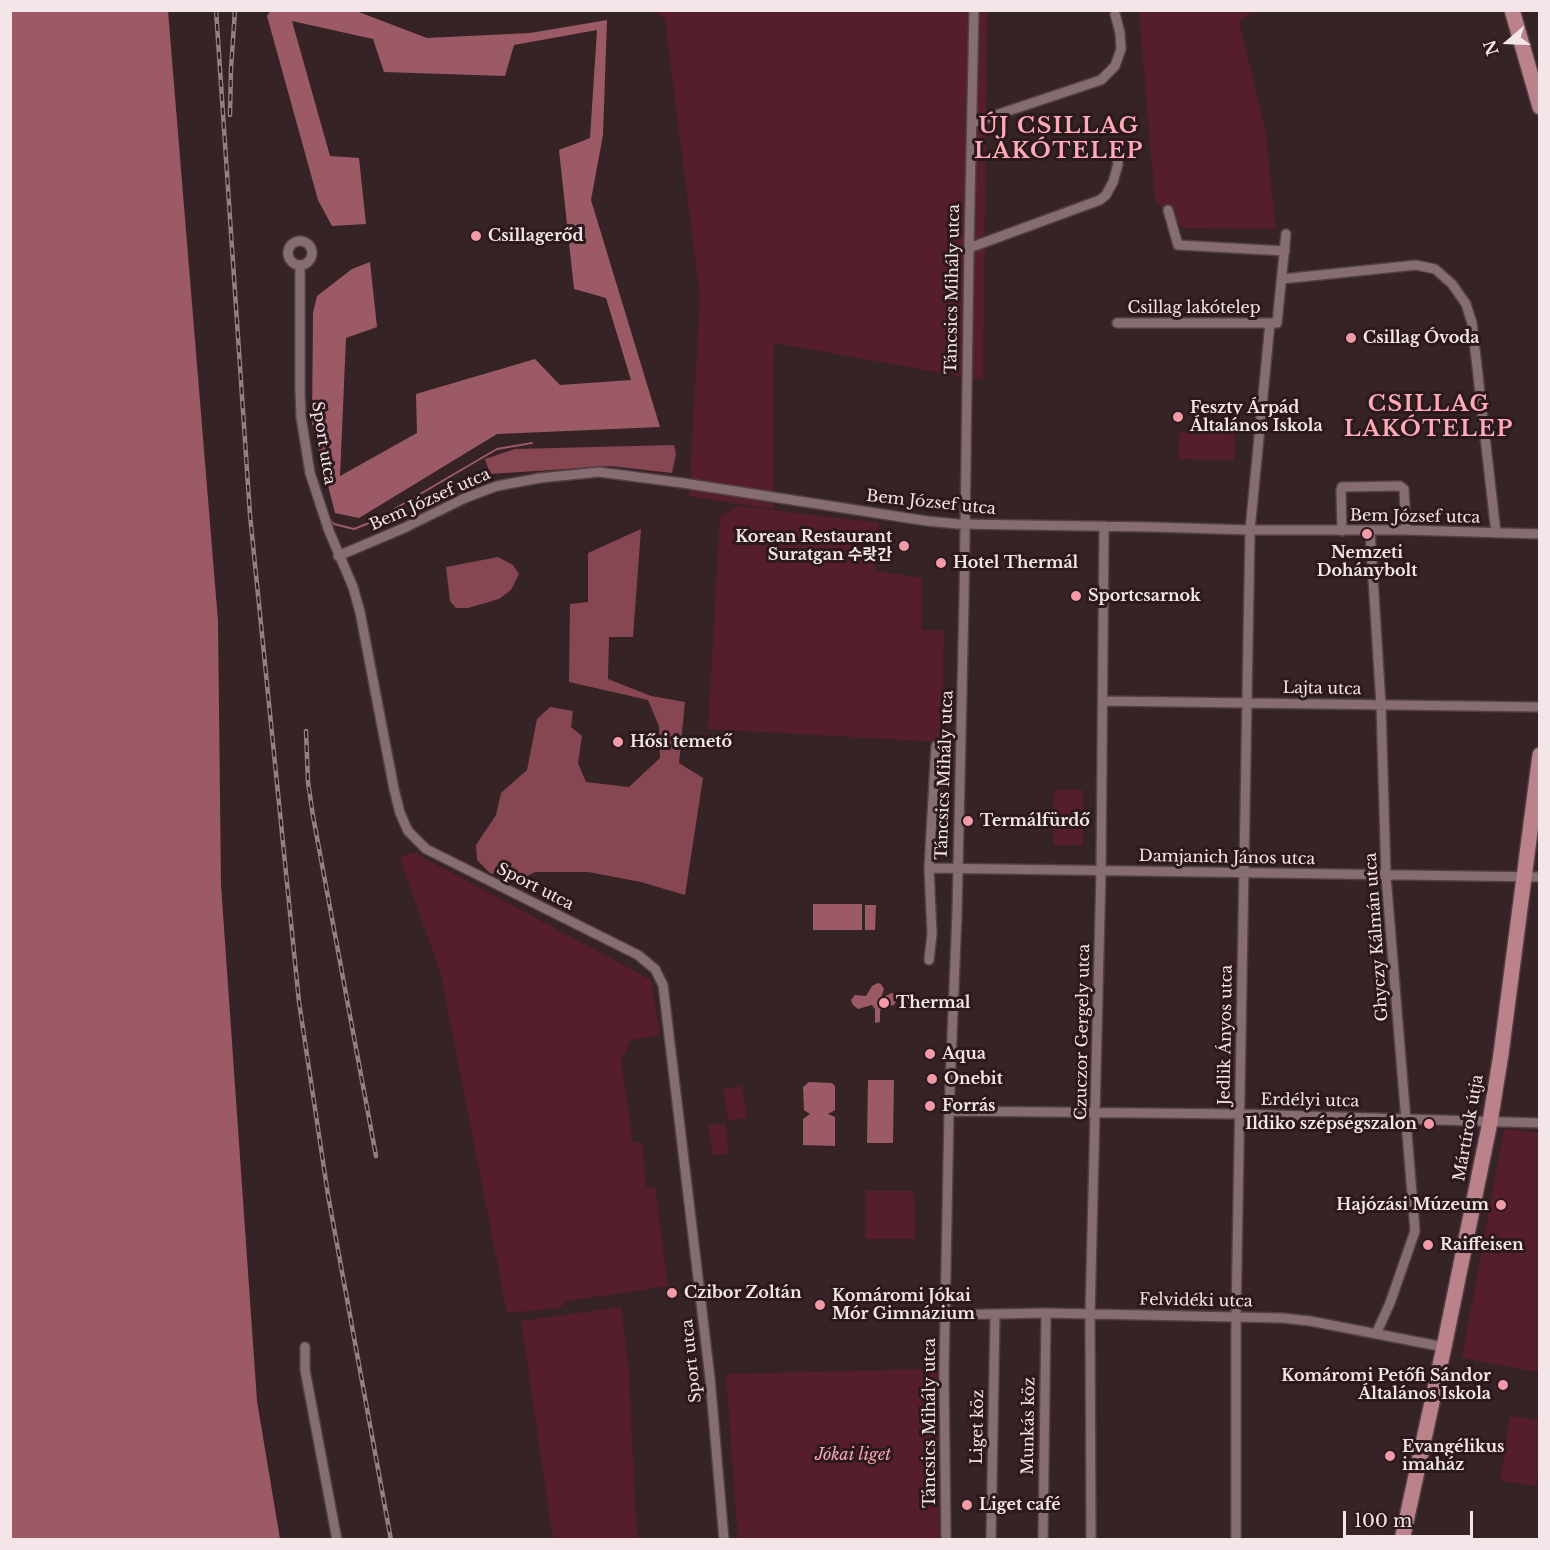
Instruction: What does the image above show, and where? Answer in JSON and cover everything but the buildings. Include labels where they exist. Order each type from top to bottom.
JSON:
[{"type":"main road","points":[[1512,10],[1535,73],[1539,107]]},
{"type":"main road","name":"Mártírok útja","points":[[1402,1539],[1490,1122],[1532,877],[1539,755]]},
{"type":"street","name":"Táncsics Mihály utca","points":[[946,1539],[945,1315],[964,600],[974,10]]},
{"type":"street","points":[[972,123],[1101,80],[1115,66],[1121,49],[1115,14]]},
{"type":"street","points":[[969,248],[1100,200],[1106,195],[1113,182],[1118,164],[1116,152]]},
{"type":"street","points":[[1168,210],[1178,245],[1285,251]]},
{"type":"street","name":"Csillag lakótelep","points":[[1117,323],[1277,323],[1286,234]]},
{"type":"street","name":"Sport utca","points":[[300,265],[301,417],[310,473],[338,556],[353,587],[360,612],[394,789],[400,813],[408,831],[426,849],[638,955],[655,969],[663,985],[710,1378],[724,1539]]},
{"type":"street","points":[[1282,279],[1416,265],[1435,268],[1452,284],[1466,304],[1472,323],[1496,533]]},
{"type":"street","name":"Csillag lakótelep","points":[[1250,530],[1270,323]]},
{"type":"street","name":"Bem József utca","points":[[338,556],[388,536],[483,491],[512,483],[583,473],[619,474],[927,521],[964,524],[1539,534]]},
{"type":"street","points":[[1342,531],[1342,487],[1400,486],[1404,489],[1406,530]]},
{"type":"street","name":"Czuczor Gergely utca","points":[[1091,1539],[1090,1315],[1097,1114],[1104,701],[1104,526]]},
{"type":"street","name":"Jedlik Ányos utca","points":[[1236,1539],[1236,1316],[1250,530]]},
{"type":"street","name":"Ghyczy Kálmán utca","points":[[1370,531],[1381,705],[1386,876],[1415,1231],[1390,1303],[1376,1334]]},
{"type":"street","name":"Lajta utca","points":[[1104,701],[1539,707]]},
{"type":"street","points":[[929,960],[932,934],[929,868],[936,746]]},
{"type":"street","name":"Damjanich János utca","points":[[929,868],[1532,877]]},
{"type":"street","name":"Erdélyi utca","points":[[949,1111],[1240,1114],[1539,1123]]},
{"type":"street","name":"Felvidéki utca","points":[[945,1315],[1046,1313],[1236,1316],[1310,1321],[1444,1347]]},
{"type":"street","name":"Munkás köz","points":[[1043,1539],[1046,1313]]},
{"type":"street","name":"Liget köz","points":[[991,1539],[995,1314]]},
{"type":"street","points":[[305,1347],[305,1370],[337,1539]]},
{"type":"green space","points":[[654,11],[987,11],[983,380],[774,343],[773,509],[689,496],[700,297],[665,19]]},
{"type":"green space","points":[[1139,11],[1254,11],[1239,21],[1265,129],[1276,229],[1183,228],[1155,201]]},
{"type":"green space","points":[[1180,432],[1235,433],[1234,460],[1178,459]]},
{"type":"green space","points":[[738,506],[879,523],[874,571],[921,578],[922,630],[944,631],[941,742],[708,729],[720,517]]},
{"type":"green space","points":[[1054,790],[1083,790],[1083,845],[1053,845]]},
{"type":"green space","points":[[413,852],[651,980],[660,1035],[631,1040],[621,1061],[633,1143],[642,1143],[646,1187],[655,1188],[668,1286],[568,1301],[559,1308],[507,1313],[441,975],[400,858]]},
{"type":"green space","points":[[742,1086],[747,1118],[728,1121],[723,1089]]},
{"type":"green space","points":[[726,1124],[728,1154],[712,1155],[709,1125]]},
{"type":"green space","points":[[1504,1129],[1539,1133],[1539,1372],[1462,1358]]},
{"type":"green space","points":[[865,1191],[914,1191],[915,1239],[865,1239]]},
{"type":"green space","points":[[621,1307],[629,1371],[638,1539],[553,1539],[521,1321]]},
{"type":"green space","name":"Jókai liget","points":[[937,1369],[939,1539],[738,1539],[726,1374]]},
{"type":"green space","points":[[1510,1416],[1539,1420],[1539,1465],[1536,1486],[1500,1481]]},
{"type":"shaded area","points":[[11,10],[168,11],[218,621],[221,885],[257,1401],[280,1539],[11,1539]]},
{"type":"shaded area","points":[[271,10],[356,11],[427,38],[530,33],[607,20],[603,135],[591,200],[660,427],[497,434],[359,518],[335,513],[312,423],[313,313],[317,296],[352,269],[370,262],[377,327],[346,338],[340,476],[417,433],[416,394],[535,359],[560,385],[631,380],[606,298],[574,289],[559,150],[590,138],[597,30],[514,45],[505,76],[384,72],[373,39],[292,21],[330,156],[359,158],[366,224],[332,226],[318,200],[267,16]]},
{"type":"shaded area","points":[[674,445],[676,454],[672,473],[611,466],[490,474],[485,459],[515,449]]},
{"type":"shaded area","points":[[641,529],[633,637],[609,637],[608,679],[651,696],[685,702],[679,763],[703,778],[685,895],[641,882],[588,872],[535,872],[518,881],[490,873],[477,860],[476,845],[496,815],[501,793],[527,770],[537,719],[550,707],[573,711],[571,727],[582,736],[578,763],[586,782],[629,787],[660,758],[659,726],[648,700],[569,682],[570,604],[588,602],[588,553]]},
{"type":"shaded area","points":[[498,557],[513,565],[519,574],[511,590],[499,599],[468,608],[456,608],[450,601],[446,567]]},
{"type":"shaded area","points":[[813,904],[862,904],[862,930],[813,930]]},
{"type":"shaded area","points":[[865,905],[876,905],[875,930],[865,930]]},
{"type":"shaded area","name":"Thermal","points":[[878,983],[884,989],[881,998],[892,993],[895,995],[896,1002],[894,1005],[882,1008],[880,1022],[875,1023],[875,1009],[872,1005],[858,1009],[851,1000],[855,995],[866,996],[872,986]]},
{"type":"shaded area","points":[[868,1080],[894,1080],[893,1143],[867,1143]]},
{"type":"shaded area","points":[[809,1082],[832,1083],[835,1086],[835,1110],[828,1114],[835,1117],[835,1146],[803,1145],[803,1119],[810,1114],[804,1110],[803,1087]]},
{"type":"waterway","points":[[330,520],[334,524],[354,529],[374,521],[497,449],[532,443]]},
{"type":"railway","points":[[216,10],[250,515],[299,1002],[328,1195],[391,1540]]},
{"type":"railway","points":[[230,115],[235,10]]},
{"type":"railway","points":[[306,731],[308,782],[313,816],[376,1156]]},
{"type":"place","name":"Csillagerőd","points":[[476,236]]},
{"type":"place","name":"Csillag Óvoda","points":[[1351,338]]},
{"type":"place","name":"Feszty Árpád Általános Iskola","points":[[1178,417]]},
{"type":"place","name":"Nemzeti Dohánybolt","points":[[1367,534]]},
{"type":"place","name":"Korean Restaurant Suratgan 수랏간","points":[[904,546]]},
{"type":"place","name":"Hotel Thermál","points":[[941,563]]},
{"type":"place","name":"Sportcsarnok","points":[[1076,596]]},
{"type":"place","name":"Hősi temető","points":[[618,742]]},
{"type":"place","name":"Termálfürdő","points":[[968,821]]},
{"type":"place","name":"Thermal","points":[[884,1003]]},
{"type":"place","name":"Aqua","points":[[930,1054]]},
{"type":"place","name":"Onebit","points":[[932,1079]]},
{"type":"place","name":"Forrás","points":[[930,1106]]},
{"type":"place","name":"Ildiko szépségszalon","points":[[1429,1124]]},
{"type":"place","name":"Hajózási Múzeum","points":[[1501,1205]]},
{"type":"place","name":"Raiffeisen","points":[[1428,1245]]},
{"type":"place","name":"Czibor Zoltán","points":[[672,1293]]},
{"type":"place","name":"Komáromi Jókai Mór Gimnázium","points":[[820,1305]]},
{"type":"place","name":"Komáromi Petőfi Sándor Általános Iskola","points":[[1503,1385]]},
{"type":"place","name":"Evangélikus imaház","points":[[1390,1456]]},
{"type":"place","name":"Liget café","points":[[967,1505]]},
{"type":"district","name":"ÚJ CSILLAG LAKÓTELEP","points":[[1059,140]]},
{"type":"district","name":"CSILLAG LAKÓTELEP","points":[[1429,418]]}]
